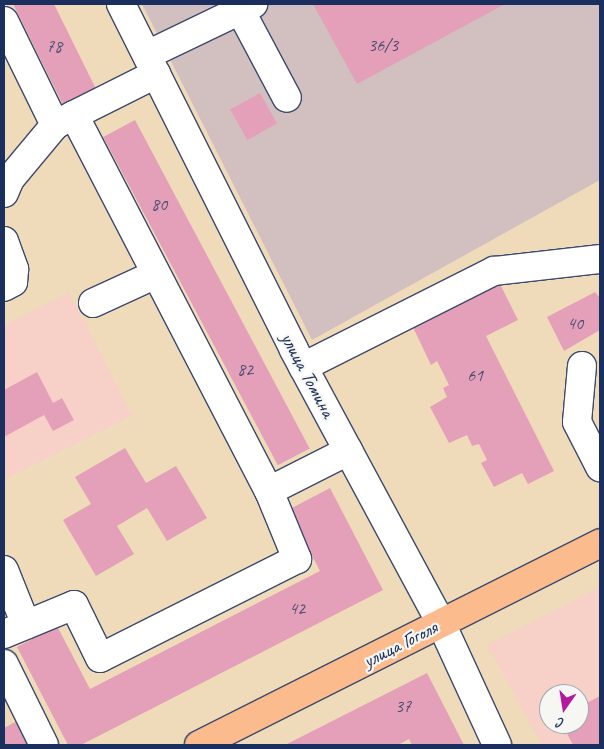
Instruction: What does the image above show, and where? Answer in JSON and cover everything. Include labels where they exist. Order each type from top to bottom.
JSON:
[{"type":"main road","name":"улица Гоголя","points":[[200,745],[600,543]]},
{"type":"street","name":"улица Томина","points":[[121,4],[303,367],[441,623],[497,745]]},
{"type":"street","points":[[4,194],[10,179],[64,120],[244,6],[287,98]]},
{"type":"street","points":[[4,21],[156,274],[269,491],[297,559],[100,658],[74,605],[15,630],[4,570]]},
{"type":"street","points":[[4,241],[14,269],[13,282],[4,287]]},
{"type":"street","points":[[303,367],[494,271],[600,259]]},
{"type":"street","points":[[93,303],[156,274]]},
{"type":"street","points":[[582,366],[589,416],[600,467]]},
{"type":"street","points":[[269,491],[348,450]]},
{"type":"street","points":[[4,664],[44,745]]},
{"type":"shaded area","points":[[142,4],[600,4],[600,180],[312,340]]},
{"type":"shaded area","points":[[69,292],[132,416],[4,480],[4,325]]},
{"type":"shaded area","points":[[600,587],[600,745],[542,745],[487,645]]},
{"type":"building","points":[[13,4],[54,4],[96,89],[63,105]]},
{"type":"building","points":[[313,4],[352,5],[505,4],[357,84]]},
{"type":"building","points":[[260,93],[277,124],[247,140],[230,109]]},
{"type":"building","points":[[135,120],[310,448],[278,465],[103,137]]},
{"type":"building","points":[[498,280],[518,320],[486,336],[554,471],[528,484],[522,473],[494,487],[481,463],[487,460],[479,444],[472,446],[467,435],[449,443],[430,407],[447,397],[443,388],[449,385],[437,361],[431,365],[411,323]]},
{"type":"building","points":[[595,292],[600,298],[600,330],[564,351],[547,317]]},
{"type":"building","points":[[37,372],[53,403],[62,398],[74,420],[53,431],[44,415],[4,437],[4,390]]},
{"type":"building","points":[[125,448],[146,483],[176,466],[207,518],[167,541],[147,508],[117,526],[134,554],[96,576],[63,520],[91,504],[75,477]]},
{"type":"building","points":[[330,488],[383,590],[81,745],[68,745],[17,647],[57,626],[90,689],[320,571],[288,510]]},
{"type":"building","points":[[427,673],[464,745],[412,745],[409,739],[398,745],[285,745]]},
{"type":"building","points":[[600,696],[600,745],[573,745],[567,734],[589,734],[589,702]]},
{"type":"building","points":[[26,716],[41,745],[4,745],[4,728]]}]
